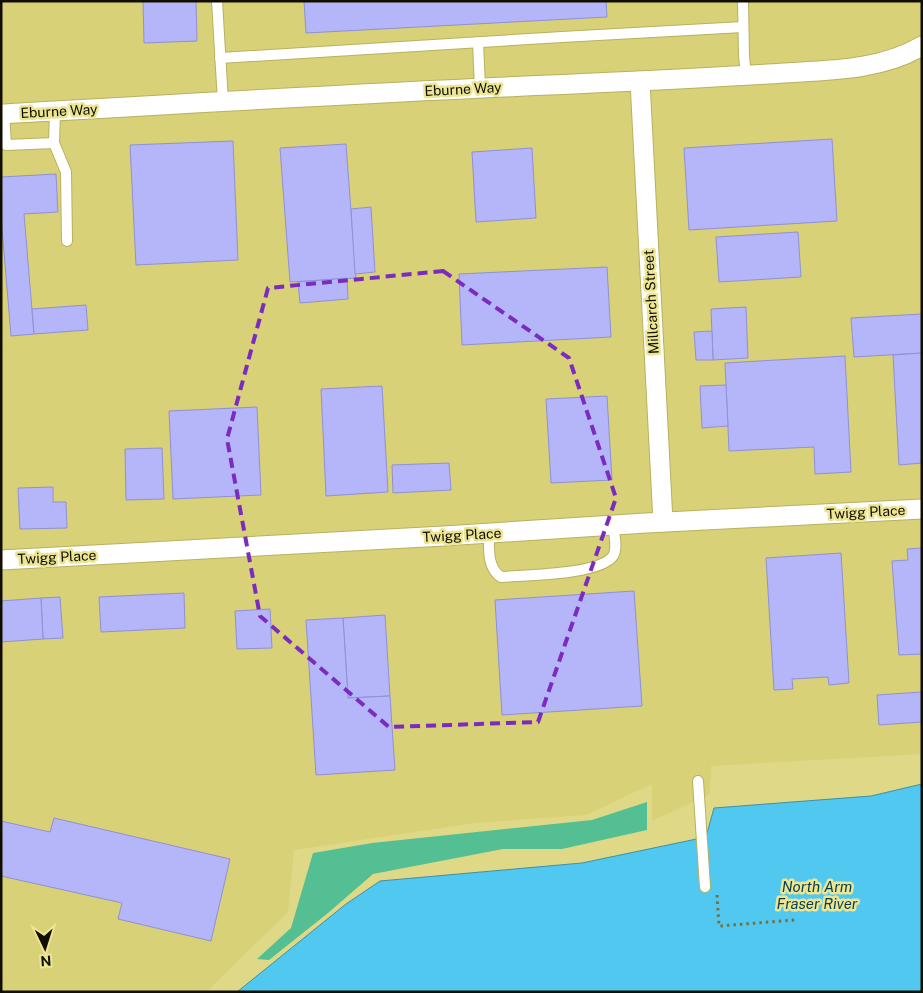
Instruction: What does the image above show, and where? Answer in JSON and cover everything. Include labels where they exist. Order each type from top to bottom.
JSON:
[{"type":"street","name":"Eburne Way","points":[[3,113],[842,69],[894,59],[922,46]]},
{"type":"street","name":"Millcarch Street","points":[[640,81],[663,522]]},
{"type":"street","name":"Twigg Place","points":[[1,560],[922,509]]},
{"type":"lane","points":[[217,1],[223,102]]},
{"type":"lane","points":[[743,1],[746,75]]},
{"type":"lane","points":[[220,58],[743,27]]},
{"type":"lane","points":[[478,42],[480,88]]},
{"type":"lane","points":[[55,111],[54,143],[66,172],[67,241]]},
{"type":"lane","points":[[3,113],[6,145],[54,143]]},
{"type":"lane","points":[[489,534],[491,565],[496,574],[501,577],[575,572],[592,569],[607,562],[613,556],[616,550],[613,525]]},
{"type":"lane","points":[[698,781],[705,887]]},
{"type":"path","points":[[717,888],[719,926],[794,920]]},
{"type":"highlighted area","points":[[443,271],[569,358],[616,498],[538,722],[389,727],[260,616],[227,439],[268,288]]},
{"type":"shaded area","points":[[1,1],[922,1],[922,754],[711,766],[710,794],[652,821],[652,784],[586,815],[474,823],[294,850],[288,912],[206,992],[1,992]]},
{"type":"green space","points":[[647,802],[647,830],[562,849],[503,849],[373,874],[269,960],[257,959],[291,928],[313,853],[372,843],[592,820]]},
{"type":"water","name":"North Arm Fraser River","points":[[922,784],[922,992],[237,992],[346,904],[380,881],[582,863],[706,837],[714,808],[871,796]]},
{"type":"building","points":[[143,1],[196,1],[197,41],[144,43]]},
{"type":"building","points":[[304,1],[606,1],[607,17],[306,33]]},
{"type":"building","points":[[832,139],[837,221],[689,230],[684,148]]},
{"type":"building","points":[[233,141],[238,260],[136,265],[130,145]]},
{"type":"building","points":[[346,144],[356,278],[290,282],[280,148]]},
{"type":"building","points":[[532,148],[536,218],[476,222],[472,152]]},
{"type":"building","points":[[56,174],[58,212],[24,214],[34,334],[11,336],[1,216],[1,177]]},
{"type":"building","points":[[371,207],[375,272],[355,274],[351,209]]},
{"type":"building","points":[[798,232],[801,277],[719,282],[716,237]]},
{"type":"building","points":[[607,267],[611,337],[462,345],[459,274]]},
{"type":"building","points":[[347,278],[348,299],[300,303],[298,282]]},
{"type":"building","points":[[86,305],[88,330],[34,334],[32,309]]},
{"type":"building","points":[[746,307],[748,358],[713,360],[711,309]]},
{"type":"building","points":[[922,314],[922,353],[854,357],[851,318]]},
{"type":"building","points":[[712,331],[713,360],[696,360],[694,332]]},
{"type":"building","points":[[922,353],[922,463],[899,465],[893,355]]},
{"type":"building","points":[[845,356],[851,472],[815,474],[814,447],[729,451],[725,363]]},
{"type":"building","points":[[726,385],[728,426],[702,428],[700,386]]},
{"type":"building","points":[[382,386],[388,492],[326,496],[321,389]]},
{"type":"building","points":[[607,396],[612,480],[551,483],[546,399]]},
{"type":"building","points":[[257,407],[261,495],[173,499],[169,411]]},
{"type":"building","points":[[162,448],[164,499],[126,500],[125,449]]},
{"type":"building","points":[[449,463],[451,490],[393,493],[392,465]]},
{"type":"building","points":[[53,487],[53,502],[66,502],[67,528],[20,529],[18,488]]},
{"type":"building","points":[[922,548],[922,654],[899,655],[892,561],[908,560],[907,549]]},
{"type":"building","points":[[841,553],[849,683],[829,685],[828,677],[792,679],[793,689],[774,690],[766,558]]},
{"type":"building","points":[[634,591],[642,706],[502,715],[495,600]]},
{"type":"building","points":[[184,593],[185,628],[101,632],[99,597]]},
{"type":"building","points":[[60,597],[63,638],[43,639],[41,598]]},
{"type":"building","points":[[41,598],[43,639],[1,642],[1,601]]},
{"type":"building","points":[[270,609],[272,648],[237,649],[235,611]]},
{"type":"building","points":[[385,615],[390,696],[348,698],[343,618]]},
{"type":"building","points":[[343,618],[348,698],[390,696],[395,770],[316,775],[306,620]]},
{"type":"building","points":[[922,692],[922,722],[879,725],[877,695]]},
{"type":"building","points":[[54,818],[230,859],[211,941],[118,919],[122,903],[1,876],[1,821],[50,832]]}]
